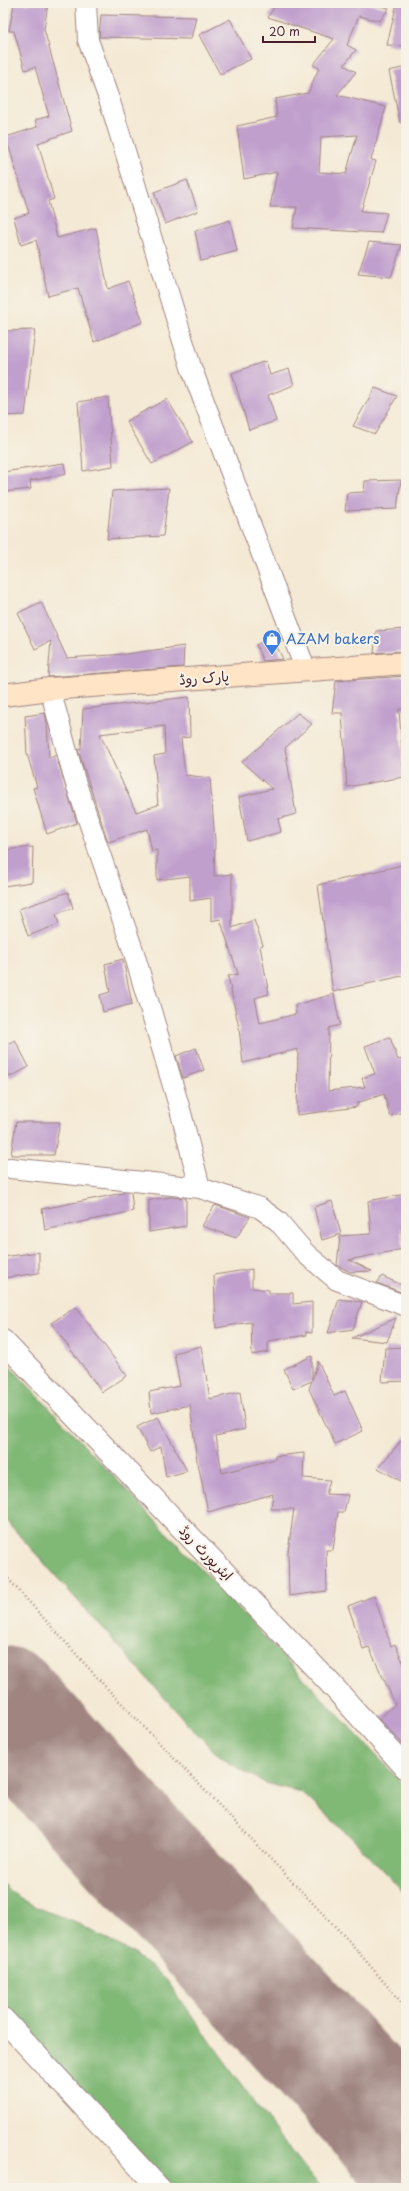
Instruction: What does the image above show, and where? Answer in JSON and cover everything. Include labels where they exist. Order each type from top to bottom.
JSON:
[{"type":"main road","name":"پارک روڈ","points":[[3,695],[50,689],[406,663]]},
{"type":"street","points":[[86,3],[88,40],[110,102],[191,366],[306,671]]},
{"type":"street","points":[[50,689],[75,780],[134,953],[181,1113],[200,1188]]},
{"type":"street","points":[[10,1168],[200,1188],[260,1208],[278,1221],[306,1254],[337,1280],[406,1306]]},
{"type":"street","name":"ایئرپورٹ روڈ","points":[[3,1341],[329,1682],[406,1768]]},
{"type":"street","points":[[3,2019],[159,2188]]},
{"type":"path","points":[[3,1573],[104,1685],[349,1942],[406,2008]]},
{"type":"green space","points":[[3,1359],[406,1787],[406,1895],[351,1837],[301,1792],[265,1783],[221,1758],[187,1723],[3,1517]]},
{"type":"green space","points":[[3,1884],[12,1893],[34,1906],[79,1924],[131,1952],[165,1978],[267,2120],[321,2188],[167,2188],[3,2008]]},
{"type":"building","points":[[277,3],[365,3],[389,8],[380,21],[359,16],[347,45],[356,50],[344,65],[356,72],[337,95],[386,107],[371,160],[376,161],[361,211],[387,213],[381,233],[293,228],[297,207],[270,207],[277,172],[244,179],[237,126],[277,117],[275,99],[308,93],[319,68],[313,65],[334,39],[268,17]],"holes":[[[357,135],[346,174],[319,172],[321,137]]]},
{"type":"building","points":[[397,3],[406,3],[406,46],[387,45]]},
{"type":"building","points":[[14,4],[48,4],[44,29],[72,131],[38,143],[54,199],[48,201],[57,238],[96,228],[108,289],[128,281],[143,322],[94,342],[78,288],[48,296],[36,240],[21,245],[14,218],[29,213],[6,137],[37,127],[35,120],[49,116],[35,67],[25,70],[14,31],[9,31]]},
{"type":"building","points":[[101,15],[196,17],[191,39],[99,37]]},
{"type":"building","points":[[230,19],[251,59],[220,74],[199,35]]},
{"type":"building","points":[[406,67],[406,122],[400,123],[389,71]]},
{"type":"building","points":[[187,180],[198,211],[165,224],[154,192]]},
{"type":"building","points":[[230,220],[237,251],[201,261],[195,231]]},
{"type":"building","points":[[369,242],[402,245],[391,277],[358,274]]},
{"type":"building","points":[[35,330],[25,415],[3,416],[3,331]]},
{"type":"building","points":[[266,361],[270,375],[289,369],[294,385],[268,395],[276,421],[249,430],[232,373]]},
{"type":"building","points":[[375,388],[397,396],[375,434],[353,426]]},
{"type":"building","points":[[108,397],[113,466],[83,471],[78,402]]},
{"type":"building","points":[[167,399],[193,442],[152,464],[126,421]]},
{"type":"building","points":[[64,463],[66,474],[30,481],[31,489],[3,492],[3,472]]},
{"type":"building","points":[[401,480],[397,509],[345,511],[347,493],[364,492],[365,481]]},
{"type":"building","points":[[169,488],[163,536],[107,539],[112,491]]},
{"type":"building","points":[[41,602],[67,658],[126,654],[184,646],[183,667],[48,677],[51,641],[35,649],[18,613]]},
{"type":"building","points":[[406,629],[406,651],[374,653],[376,631]]},
{"type":"building","points":[[272,637],[283,659],[263,661],[256,645]]},
{"type":"building","points":[[406,676],[406,709],[399,709],[404,777],[347,787],[342,713],[332,713],[336,681]]},
{"type":"building","points":[[189,697],[190,737],[181,738],[185,775],[210,778],[215,841],[214,876],[232,874],[232,928],[254,920],[263,945],[260,946],[269,994],[255,998],[260,1023],[296,1014],[295,1005],[334,994],[340,1025],[329,1028],[328,1091],[365,1087],[362,1078],[375,1074],[365,1046],[390,1037],[398,1060],[406,1058],[406,1111],[390,1116],[384,1094],[357,1103],[357,1107],[297,1115],[298,1049],[243,1063],[239,1028],[228,976],[238,974],[220,919],[211,921],[211,898],[190,901],[190,876],[157,880],[157,850],[152,851],[147,829],[108,842],[78,750],[81,749],[83,709]],"holes":[[[164,726],[165,754],[154,756],[158,805],[136,812],[100,734]]]},
{"type":"building","points":[[45,713],[49,758],[56,755],[77,823],[47,834],[33,788],[37,787],[27,754],[25,716]]},
{"type":"building","points":[[298,713],[312,724],[285,748],[296,814],[278,819],[281,832],[247,841],[239,797],[272,789],[242,762]]},
{"type":"building","points":[[33,847],[32,882],[3,886],[3,850]]},
{"type":"building","points":[[406,864],[406,975],[333,992],[318,885]]},
{"type":"building","points":[[68,892],[73,908],[56,914],[59,924],[28,936],[19,909]]},
{"type":"building","points":[[123,959],[132,1004],[103,1012],[100,995],[110,992],[105,964]]},
{"type":"building","points":[[15,1040],[29,1067],[10,1077],[3,1064],[3,1046]]},
{"type":"building","points":[[196,1048],[204,1070],[183,1078],[176,1056]]},
{"type":"building","points":[[16,1122],[60,1122],[54,1155],[11,1155]]},
{"type":"building","points":[[131,1192],[133,1211],[45,1230],[42,1209]]},
{"type":"building","points":[[406,1194],[406,1225],[401,1226],[403,1249],[349,1260],[372,1271],[350,1272],[337,1265],[340,1236],[371,1234],[368,1201]]},
{"type":"building","points":[[171,1197],[186,1198],[186,1226],[149,1232],[149,1200]]},
{"type":"building","points":[[332,1201],[341,1234],[322,1240],[314,1207]]},
{"type":"building","points":[[215,1205],[250,1217],[236,1238],[202,1226]]},
{"type":"building","points":[[39,1252],[39,1273],[3,1278],[3,1257]]},
{"type":"building","points":[[252,1269],[252,1288],[269,1290],[269,1293],[293,1293],[293,1304],[312,1302],[312,1333],[305,1332],[307,1335],[268,1341],[268,1352],[252,1355],[251,1322],[216,1328],[214,1275]]},
{"type":"building","points":[[382,1276],[406,1287],[406,1294],[377,1283]]},
{"type":"building","points":[[339,1299],[362,1302],[353,1329],[328,1333]]},
{"type":"building","points":[[76,1307],[127,1376],[102,1392],[51,1323]]},
{"type":"building","points":[[396,1318],[387,1342],[352,1338]]},
{"type":"building","points":[[201,1346],[210,1399],[240,1392],[245,1429],[216,1436],[222,1473],[275,1459],[275,1456],[304,1453],[303,1478],[330,1480],[326,1494],[348,1495],[344,1512],[338,1512],[333,1550],[326,1550],[327,1591],[289,1596],[288,1552],[294,1509],[271,1509],[273,1494],[208,1512],[199,1468],[198,1469],[190,1405],[151,1413],[149,1392],[180,1386],[174,1353]]},
{"type":"building","points":[[406,1347],[406,1381],[382,1382],[385,1348]]},
{"type":"building","points":[[312,1356],[312,1380],[318,1361],[334,1396],[345,1391],[363,1431],[335,1444],[309,1389],[312,1381],[293,1389],[284,1369]]},
{"type":"building","points":[[158,1417],[187,1471],[166,1477],[161,1446],[150,1452],[137,1427]]},
{"type":"building","points":[[406,1435],[406,1484],[378,1468]]},
{"type":"building","points":[[374,1596],[391,1646],[395,1644],[406,1669],[406,1747],[379,1719],[395,1704],[369,1647],[363,1649],[348,1606]]},
{"type":"runway","points":[[3,1705],[406,2145]]},
{"type":"place","name":"AZAM bakers","points":[[272,656]]}]
